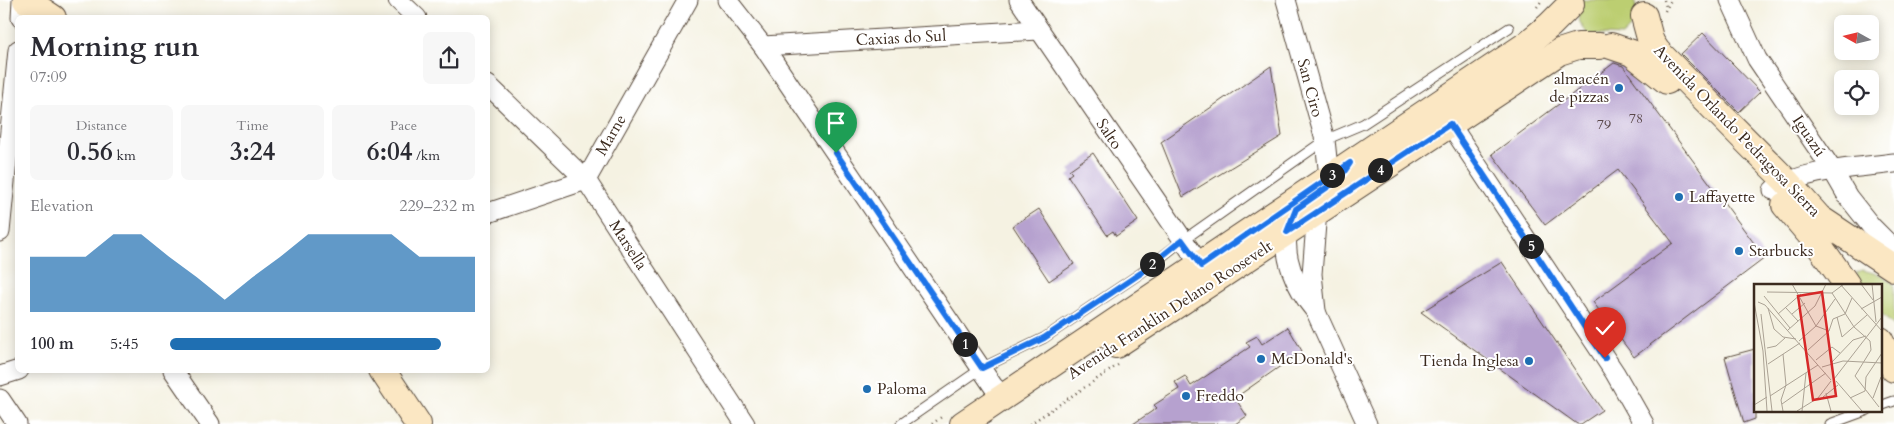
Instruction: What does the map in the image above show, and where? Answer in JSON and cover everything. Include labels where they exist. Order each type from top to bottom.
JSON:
[{"type":"main road","points":[[24,0],[48,15]]},
{"type":"main road","points":[[1572,2],[1571,15],[1580,34],[1605,46],[1629,40],[1641,25],[1652,5]]},
{"type":"main road","name":"Avenida Franklin Delano Roosevelt","points":[[963,424],[1201,266],[1339,170],[1526,45],[1550,25],[1572,2]]},
{"type":"main road","name":"Avenida Orlando Pedragosa Sierra","points":[[1652,5],[1649,36],[1657,51],[1712,115],[1779,185],[1819,218],[1892,257]]},
{"type":"main road","name":"Avenida Franklin Delano Roosevelt","points":[[996,424],[1559,52],[1578,46],[1605,46]]},
{"type":"main road","name":"Avenida Orlando Pedragosa Sierra","points":[[1605,46],[1632,53],[1651,65],[1712,115]]},
{"type":"main road","name":"Avenida Orlando Pedragosa Sierra","points":[[1779,185],[1845,283]]},
{"type":"main road","points":[[1845,283],[1857,264],[1892,257]]},
{"type":"main road","points":[[1882,329],[1894,336]]},
{"type":"main road","points":[[1882,344],[1894,369]]},
{"type":"main road","points":[[384,373],[418,424]]},
{"type":"street","points":[[22,15],[24,0]]},
{"type":"street","points":[[398,0],[414,15]]},
{"type":"street","name":"Marne","points":[[586,180],[688,0]]},
{"type":"street","points":[[727,0],[763,46],[982,368],[1004,397]]},
{"type":"street","name":"Salto","points":[[1019,0],[1201,266]]},
{"type":"street","name":"Iguazú","points":[[1730,0],[1757,60],[1833,171],[1848,197],[1892,257]]},
{"type":"street","name":"San Ciro","points":[[1286,1],[1324,140],[1339,170]]},
{"type":"street","name":"Caxias do Sul","points":[[763,46],[1038,30]]},
{"type":"street","points":[[0,232],[15,80]]},
{"type":"street","name":"Marsella","points":[[490,87],[586,180],[746,424]]},
{"type":"street","points":[[1450,124],[1615,374],[1644,424]]},
{"type":"street","points":[[1779,185],[1833,171],[1894,163]]},
{"type":"street","points":[[1339,170],[1339,179],[1296,209],[1287,232],[1286,254],[1304,298],[1316,312],[1367,424]]},
{"type":"street","points":[[490,212],[586,180]]},
{"type":"street","points":[[1316,312],[1312,274],[1317,212]]},
{"type":"street","points":[[0,376],[15,371]]},
{"type":"street","points":[[175,373],[210,424]]},
{"type":"street","points":[[0,399],[17,424]]},
{"type":"lane","points":[[901,424],[982,368],[1044,338],[1141,273],[1182,240],[1324,140],[1363,124],[1509,28]]},
{"type":"lane","points":[[1882,405],[1894,401]]},
{"type":"lane","points":[[1834,423],[1863,412]]},
{"type":"green space","points":[[1578,0],[1635,0],[1637,11],[1635,20],[1622,36],[1588,34],[1578,18]]},
{"type":"green space","points":[[1863,270],[1881,275],[1894,284],[1894,326],[1882,315],[1882,284],[1857,284],[1857,272]]},
{"type":"building","points":[[1703,33],[1760,92],[1739,112],[1681,54]]},
{"type":"building","name":"Laffayette","points":[[1614,63],[1623,66],[1765,258],[1634,357],[1593,302],[1673,243],[1618,170],[1545,225],[1492,154]]},
{"type":"building","points":[[1271,66],[1282,136],[1183,197],[1161,142]]},
{"type":"building","points":[[1093,153],[1138,221],[1116,236],[1113,231],[1107,235],[1068,176],[1072,173],[1069,170]]},
{"type":"building","points":[[1039,209],[1074,264],[1049,281],[1013,226]]},
{"type":"building","name":"Tienda Inglesa","points":[[1502,262],[1602,410],[1581,424],[1577,424],[1421,312]]},
{"type":"building","points":[[1288,327],[1302,351],[1235,398],[1247,416],[1235,424],[1133,424],[1157,408],[1154,405],[1179,389],[1175,382],[1185,376],[1191,386],[1250,347],[1246,342],[1257,336],[1262,344]]},
{"type":"building","points":[[1754,349],[1755,419],[1744,423],[1725,357]]},
{"type":"place","name":"almacén de pizzas","points":[[1619,88]]},
{"type":"place","name":"Laffayette","points":[[1679,197]]},
{"type":"place","name":"Starbucks","points":[[1739,251]]},
{"type":"place","name":"McDonald's","points":[[1261,359]]},
{"type":"place","name":"Tienda Inglesa","points":[[1529,361]]},
{"type":"place","name":"Paloma","points":[[867,389]]},
{"type":"place","name":"Freddo","points":[[1186,396]]},
{"type":"route","points":[[836,153],[982,368],[1044,338],[1141,273],[1182,240],[1201,266],[1270,216],[1350,163],[1339,179],[1296,209],[1287,232],[1450,124],[1605,358]]}]
